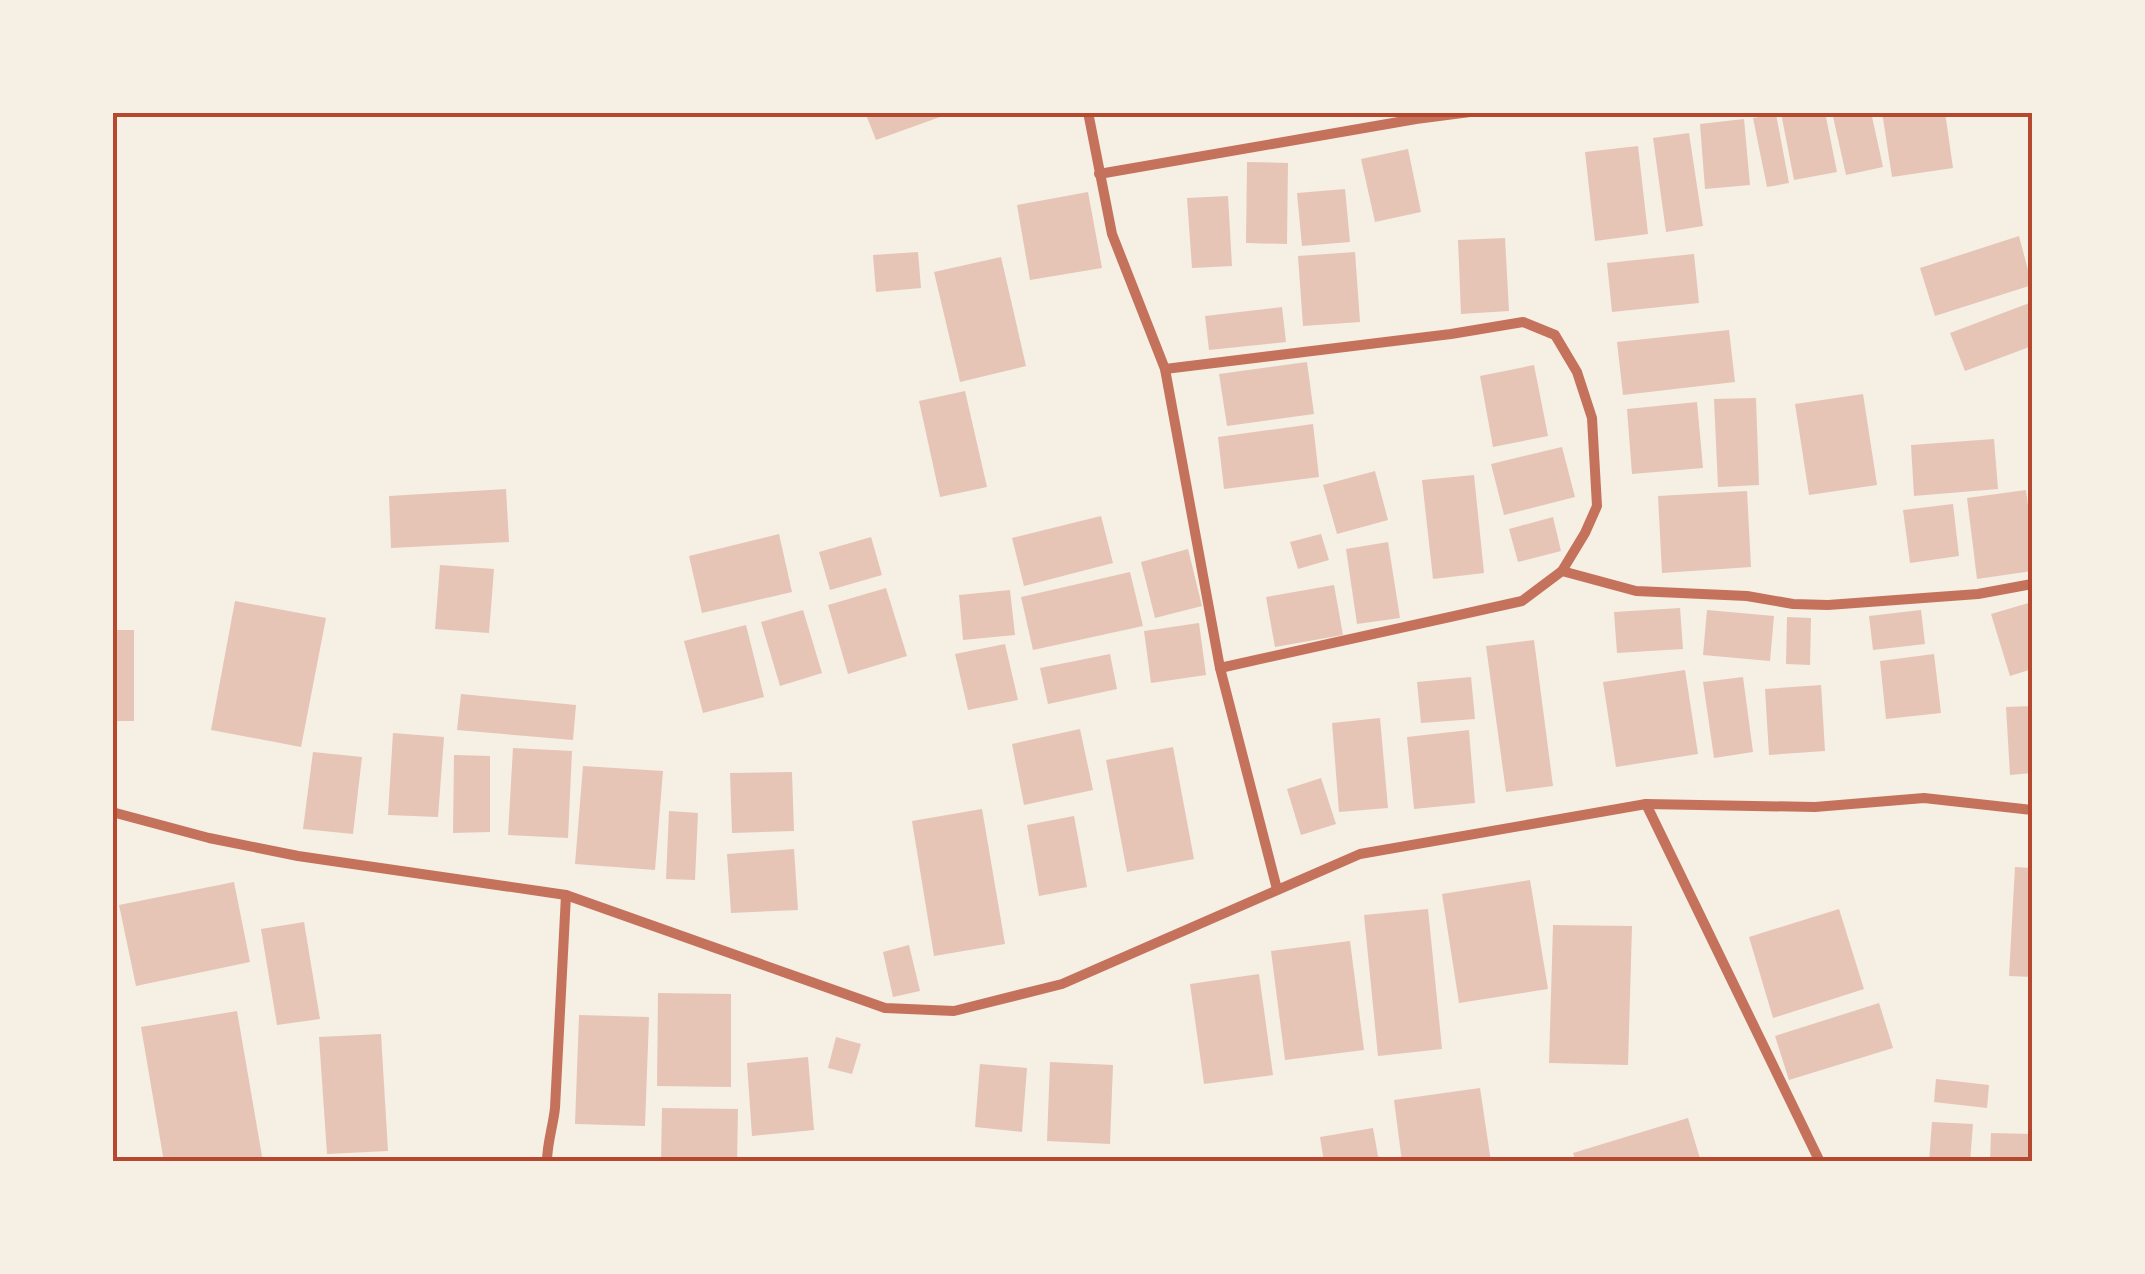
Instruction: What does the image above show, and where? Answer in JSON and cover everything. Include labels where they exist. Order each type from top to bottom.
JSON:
[{"type":"street","points":[[1088,112],[1112,234],[1165,369],[1220,668],[1276,888]]},
{"type":"street","points":[[1099,174],[1470,112]]},
{"type":"street","points":[[1165,369],[1523,322],[1556,335],[1577,372],[1592,418],[1597,506],[1562,572],[1522,600],[1220,668]]},
{"type":"street","points":[[1562,572],[1636,591],[1747,596],[1828,605],[1978,594],[2032,584]]},
{"type":"street","points":[[112,812],[298,856],[566,895],[884,1008],[954,1011],[1062,984],[1360,854],[1646,804],[1815,806],[1924,798],[2032,810]]},
{"type":"street","points":[[1646,804],[1820,1162]]},
{"type":"street","points":[[546,1162],[555,1108],[566,895]]},
{"type":"building","points":[[865,112],[938,112],[940,117],[876,140]]},
{"type":"building","points":[[1825,112],[1837,172],[1794,180],[1781,113]]},
{"type":"building","points":[[1832,112],[1871,112],[1883,167],[1846,175]]},
{"type":"building","points":[[1882,112],[1945,112],[1953,168],[1892,177]]},
{"type":"building","points":[[1776,114],[1789,183],[1767,187],[1753,118]]},
{"type":"building","points":[[1744,119],[1750,185],[1705,189],[1700,124]]},
{"type":"building","points":[[1689,133],[1703,226],[1666,232],[1653,138]]},
{"type":"building","points":[[1638,146],[1648,234],[1595,241],[1585,152]]},
{"type":"building","points":[[1408,149],[1421,212],[1375,222],[1361,159]]},
{"type":"building","points":[[1247,162],[1288,163],[1287,244],[1246,243]]},
{"type":"building","points":[[1345,189],[1350,242],[1302,246],[1297,193]]},
{"type":"building","points":[[1088,192],[1102,268],[1030,280],[1017,205]]},
{"type":"building","points":[[1228,196],[1232,266],[1192,268],[1187,198]]},
{"type":"building","points":[[2019,236],[2032,285],[1935,316],[1920,268]]},
{"type":"building","points":[[1505,238],[1509,311],[1461,314],[1458,240]]},
{"type":"building","points":[[918,252],[921,288],[876,292],[873,255]]},
{"type":"building","points":[[1355,252],[1360,322],[1303,326],[1298,256]]},
{"type":"building","points":[[1694,254],[1699,303],[1612,312],[1607,263]]},
{"type":"building","points":[[1001,257],[1026,366],[960,382],[934,272]]},
{"type":"building","points":[[2032,302],[2032,346],[1965,371],[1950,333]]},
{"type":"building","points":[[1282,307],[1286,342],[1209,350],[1205,316]]},
{"type":"building","points":[[1729,330],[1735,382],[1623,395],[1617,342]]},
{"type":"building","points":[[1307,362],[1314,414],[1227,426],[1219,374]]},
{"type":"building","points":[[1534,365],[1548,436],[1493,447],[1480,376]]},
{"type":"building","points":[[965,391],[987,487],[940,497],[919,401]]},
{"type":"building","points":[[1863,394],[1877,485],[1809,495],[1795,404]]},
{"type":"building","points":[[1756,398],[1759,485],[1718,487],[1714,399]]},
{"type":"building","points":[[1697,402],[1703,468],[1632,474],[1627,409]]},
{"type":"building","points":[[1313,424],[1319,477],[1224,489],[1218,437]]},
{"type":"building","points":[[1994,439],[1998,489],[1914,496],[1911,445]]},
{"type":"building","points":[[1562,447],[1575,497],[1504,515],[1491,464]]},
{"type":"building","points":[[1375,471],[1388,520],[1337,534],[1323,485]]},
{"type":"building","points":[[1474,475],[1484,573],[1433,579],[1422,480]]},
{"type":"building","points":[[506,489],[509,542],[391,548],[389,496]]},
{"type":"building","points":[[2026,490],[2032,571],[1977,579],[1967,498]]},
{"type":"building","points":[[1747,491],[1751,567],[1662,573],[1658,496]]},
{"type":"building","points":[[1953,504],[1959,556],[1910,563],[1903,510]]},
{"type":"building","points":[[1101,516],[1113,563],[1024,586],[1012,538]]},
{"type":"building","points":[[1553,517],[1561,551],[1518,562],[1509,529]]},
{"type":"building","points":[[779,534],[792,592],[702,613],[689,556]]},
{"type":"building","points":[[1321,534],[1329,560],[1298,569],[1290,542]]},
{"type":"building","points":[[871,537],[882,575],[830,590],[819,552]]},
{"type":"building","points":[[1388,542],[1400,618],[1357,624],[1346,549]]},
{"type":"building","points":[[1188,549],[1202,606],[1155,618],[1141,562]]},
{"type":"building","points":[[440,565],[494,569],[489,633],[435,629]]},
{"type":"building","points":[[1130,572],[1143,626],[1033,650],[1021,597]]},
{"type":"building","points":[[1334,585],[1343,635],[1275,647],[1266,597]]},
{"type":"building","points":[[886,588],[907,656],[848,674],[828,605]]},
{"type":"building","points":[[1010,590],[1015,635],[963,640],[959,595]]},
{"type":"building","points":[[235,601],[326,618],[301,747],[211,730]]},
{"type":"building","points":[[2032,602],[2032,669],[2010,676],[1991,614]]},
{"type":"building","points":[[1680,608],[1683,649],[1617,653],[1614,612]]},
{"type":"building","points":[[803,610],[822,673],[780,686],[761,622]]},
{"type":"building","points":[[1707,610],[1774,616],[1770,661],[1703,655]]},
{"type":"building","points":[[1921,610],[1925,644],[1873,650],[1869,616]]},
{"type":"building","points":[[1787,617],[1811,618],[1810,665],[1786,664]]},
{"type":"building","points":[[1199,623],[1206,675],[1151,683],[1144,631]]},
{"type":"building","points":[[746,625],[764,697],[703,713],[684,641]]},
{"type":"building","points":[[112,630],[134,630],[134,721],[112,721]]},
{"type":"building","points":[[1534,640],[1553,786],[1506,792],[1486,646]]},
{"type":"building","points":[[1005,644],[1018,700],[968,710],[955,654]]},
{"type":"building","points":[[1110,654],[1117,689],[1048,704],[1040,668]]},
{"type":"building","points":[[1934,654],[1941,713],[1886,719],[1880,661]]},
{"type":"building","points":[[1685,670],[1698,754],[1616,767],[1603,682]]},
{"type":"building","points":[[1471,677],[1475,719],[1421,723],[1417,682]]},
{"type":"building","points":[[1743,677],[1753,752],[1714,758],[1703,682]]},
{"type":"building","points":[[1821,685],[1825,751],[1769,755],[1765,689]]},
{"type":"building","points":[[461,694],[576,705],[573,740],[457,730]]},
{"type":"building","points":[[2032,706],[2032,773],[2010,775],[2006,707]]},
{"type":"building","points":[[1380,718],[1388,808],[1339,812],[1332,723]]},
{"type":"building","points":[[1080,729],[1093,790],[1024,805],[1012,744]]},
{"type":"building","points":[[1469,730],[1475,803],[1414,809],[1407,737]]},
{"type":"building","points":[[393,733],[444,737],[438,817],[388,815]]},
{"type":"building","points":[[1173,747],[1194,859],[1127,872],[1106,760]]},
{"type":"building","points":[[513,748],[572,751],[568,838],[508,835]]},
{"type":"building","points":[[313,752],[362,757],[353,834],[303,829]]},
{"type":"building","points":[[454,755],[490,756],[490,832],[453,833]]},
{"type":"building","points":[[583,766],[663,771],[655,870],[575,864]]},
{"type":"building","points":[[792,772],[794,831],[732,833],[730,773]]},
{"type":"building","points":[[1321,778],[1336,824],[1301,835],[1287,789]]},
{"type":"building","points":[[982,809],[1005,944],[934,956],[912,821]]},
{"type":"building","points":[[669,811],[698,813],[695,880],[666,879]]},
{"type":"building","points":[[1074,816],[1087,887],[1039,896],[1027,825]]},
{"type":"building","points":[[794,849],[798,910],[731,913],[727,854]]},
{"type":"building","points":[[2015,867],[2032,868],[2032,977],[2009,976]]},
{"type":"building","points":[[1530,880],[1548,989],[1459,1003],[1442,894]]},
{"type":"building","points":[[234,882],[250,962],[136,986],[119,905]]},
{"type":"building","points":[[1428,909],[1442,1049],[1378,1056],[1364,915]]},
{"type":"building","points":[[1839,909],[1864,989],[1773,1018],[1749,937]]},
{"type":"building","points":[[304,922],[320,1019],[277,1025],[261,929]]},
{"type":"building","points":[[1553,925],[1632,926],[1628,1065],[1549,1063]]},
{"type":"building","points":[[1350,941],[1364,1050],[1285,1060],[1271,951]]},
{"type":"building","points":[[909,945],[920,991],[893,997],[883,952]]},
{"type":"building","points":[[1259,974],[1273,1075],[1204,1084],[1190,984]]},
{"type":"building","points":[[658,993],[731,994],[731,1087],[657,1086]]},
{"type":"building","points":[[1879,1003],[1893,1048],[1789,1080],[1775,1036]]},
{"type":"building","points":[[237,1011],[263,1162],[164,1162],[141,1027]]},
{"type":"building","points":[[579,1015],[649,1017],[645,1126],[575,1124]]},
{"type":"building","points":[[381,1034],[388,1151],[327,1154],[319,1037]]},
{"type":"building","points":[[836,1037],[861,1044],[852,1074],[828,1068]]},
{"type":"building","points":[[808,1057],[814,1130],[752,1136],[747,1063]]},
{"type":"building","points":[[1050,1062],[1113,1065],[1110,1144],[1047,1141]]},
{"type":"building","points":[[980,1064],[1027,1068],[1022,1132],[975,1127]]},
{"type":"building","points":[[1936,1079],[1989,1085],[1987,1108],[1934,1102]]},
{"type":"building","points":[[1480,1088],[1491,1162],[1402,1162],[1394,1100]]},
{"type":"building","points":[[662,1108],[738,1109],[737,1162],[661,1162]]},
{"type":"building","points":[[1688,1118],[1701,1162],[1576,1162],[1573,1153]]},
{"type":"building","points":[[1932,1122],[1973,1124],[1970,1162],[1929,1162]]},
{"type":"building","points":[[1373,1128],[1379,1162],[1324,1162],[1320,1137]]},
{"type":"building","points":[[1991,1133],[2032,1134],[2032,1162],[1990,1162]]}]
